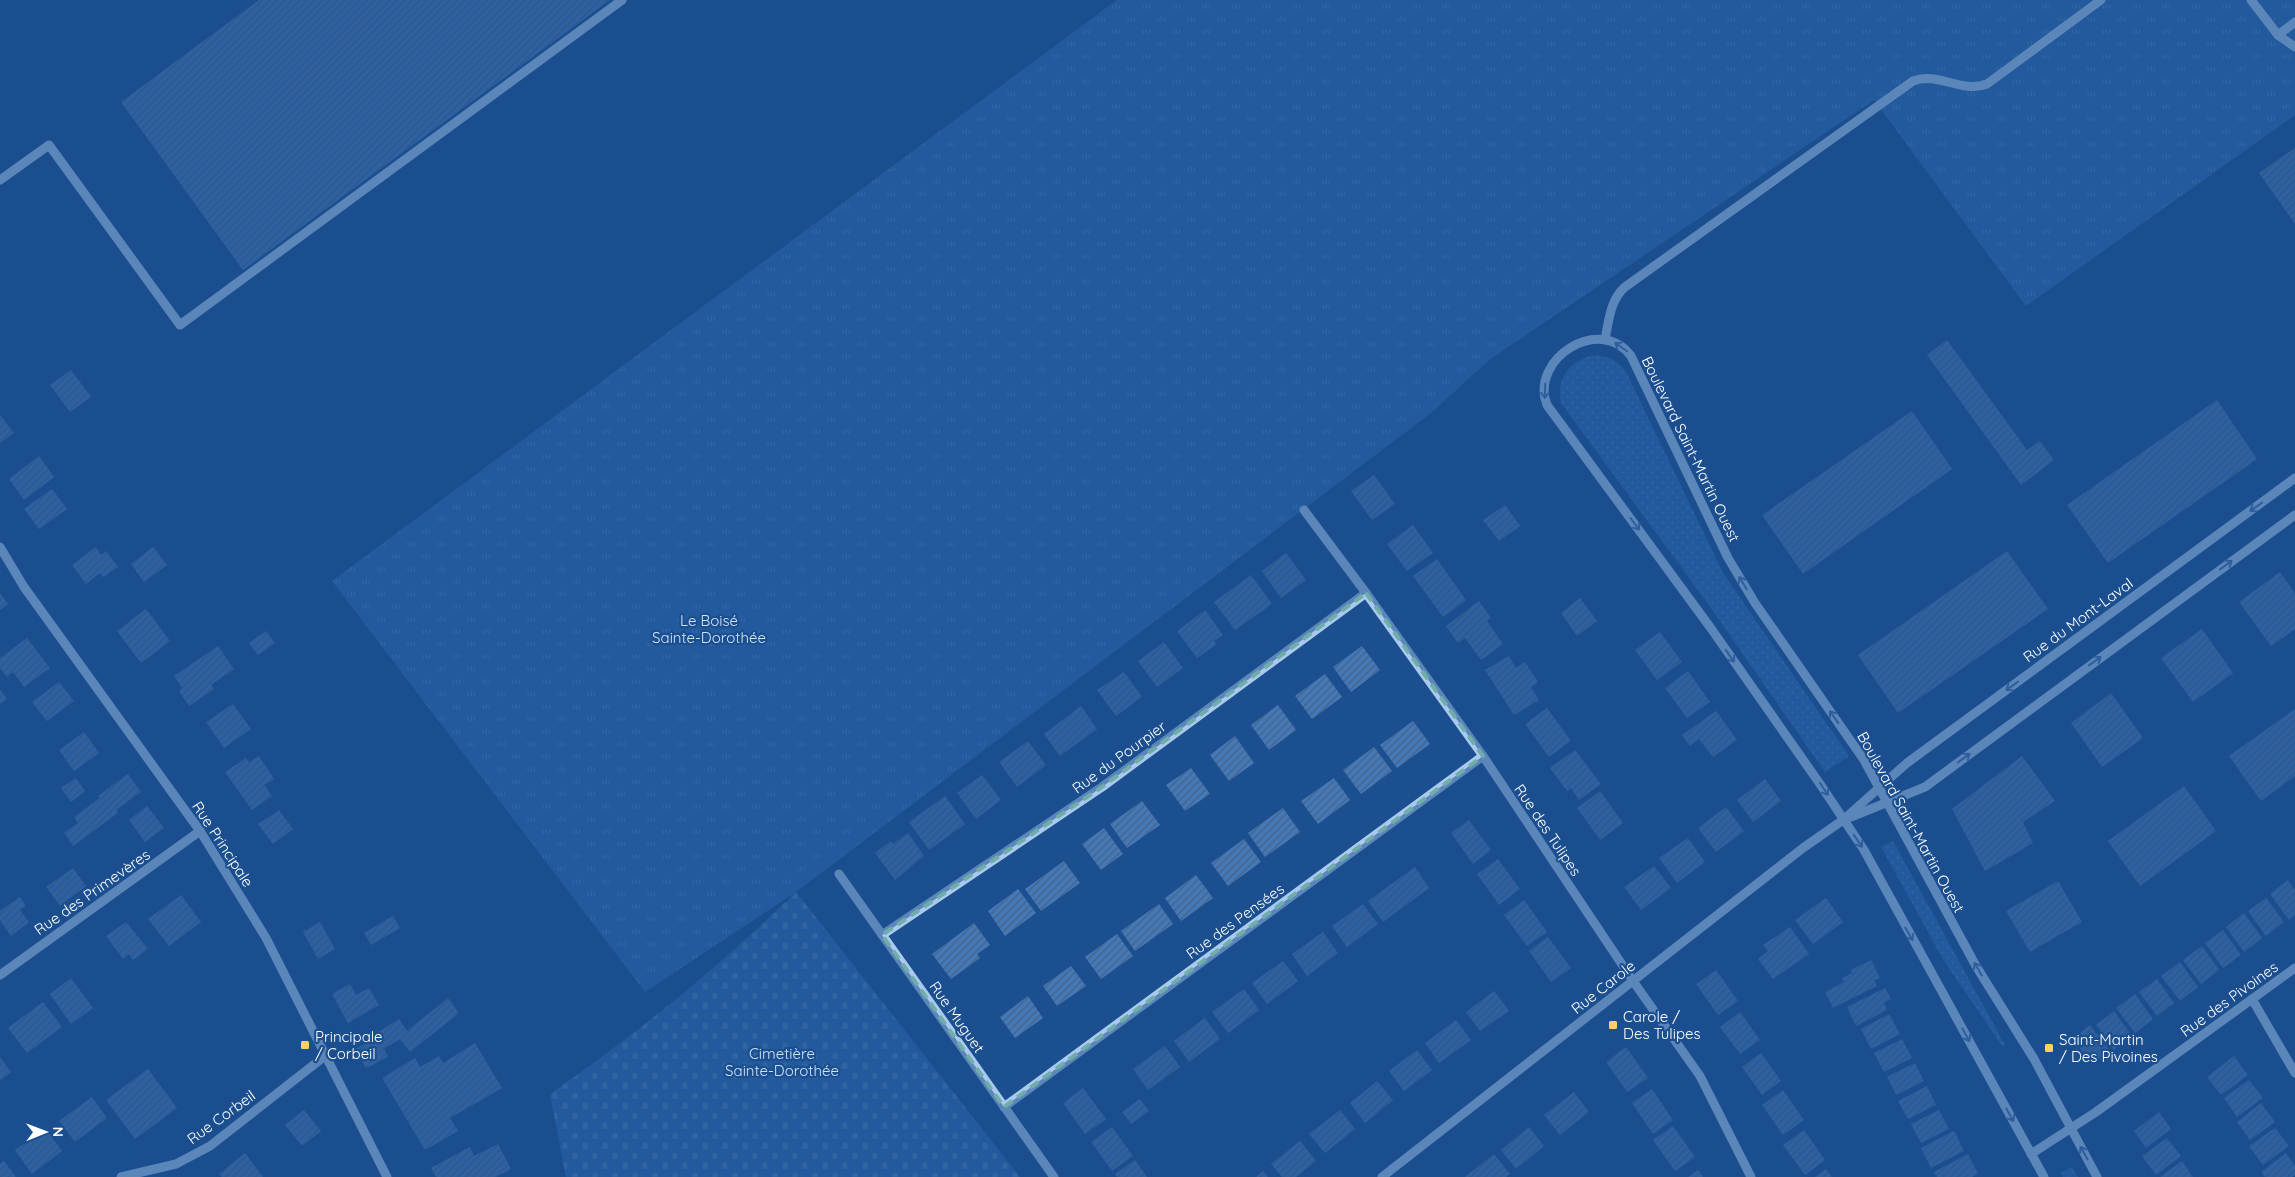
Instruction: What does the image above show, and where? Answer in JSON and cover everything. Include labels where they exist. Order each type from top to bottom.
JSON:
[{"type":"street","points":[[0,180],[50,145],[180,325],[622,0]]},
{"type":"street","points":[[2044,1177],[1885,892],[1872,863],[1710,627],[1547,404],[1545,383],[1558,358],[1581,342],[1595,338],[1605,339],[1612,305],[1624,287],[1913,81],[1935,78],[1974,88],[1987,84],[2100,0]]},
{"type":"street","points":[[2251,0],[2278,35],[2295,47]]},
{"type":"street","points":[[2278,35],[2295,22]]},
{"type":"street","name":"Boulevard Saint-Martin Ouest","points":[[1605,339],[1621,345],[1631,356],[1728,558],[1755,603],[1864,760],[1976,966],[2034,1059],[2097,1177]]},
{"type":"street","name":"Rue du Mont-Laval","points":[[1879,788],[1907,762],[2295,478]]},
{"type":"street","name":"Rue des Tulipes","points":[[1304,510],[1366,593],[1482,756],[1633,982],[1700,1076],[1751,1177]]},
{"type":"street","points":[[1886,802],[1925,787],[2295,515]]},
{"type":"street","name":"Rue Principale","points":[[0,547],[24,587],[200,831],[266,938],[387,1177]]},
{"type":"street","name":"Rue du Pourpier","points":[[882,935],[1102,786],[1366,593]]},
{"type":"street","name":"Rue des Pensées","points":[[1004,1107],[1482,756]]},
{"type":"street","name":"Rue Carole","points":[[1382,1177],[1803,848],[1844,820],[1879,788]]},
{"type":"street","name":"Rue Carole","points":[[1844,820],[1886,802]]},
{"type":"street","name":"Rue des Primevères","points":[[0,975],[200,831]]},
{"type":"street","name":"Rue Muguet","points":[[839,874],[1054,1177]]},
{"type":"street","name":"Rue des Pivoines","points":[[2031,1154],[2071,1129],[2295,968]]},
{"type":"street","points":[[2252,999],[2295,1073]]},
{"type":"street","name":"Rue Corbeil","points":[[121,1177],[176,1164],[210,1146],[325,1056]]},
{"type":"highlighted area","points":[[1366,593],[1483,756],[1004,1107],[882,935],[1102,787]]},
{"type":"green space","name":"Le Boisé Sainte-Dorothée","points":[[1117,0],[2295,0],[2295,115],[2026,306],[1874,100],[1489,360],[1431,413],[796,892],[645,992],[332,581]]},
{"type":"green space","points":[[1590,356],[1601,356],[1611,359],[1626,372],[1723,573],[1849,756],[1825,772],[1706,601],[1561,403],[1560,387],[1565,374],[1575,363]]},
{"type":"green space","points":[[1893,841],[2005,1045],[2002,1046],[1944,961],[1881,847]]},
{"type":"green space","name":"Cimetière Sainte-Dorothée","points":[[796,892],[1020,1177],[566,1177],[550,1094],[615,1047],[708,973]]},
{"type":"green space","points":[[2072,1167],[2078,1177],[2063,1177],[2061,1173]]},
{"type":"building","points":[[259,0],[610,0],[243,270],[121,102]]},
{"type":"building","points":[[2295,148],[2295,224],[2259,173]]},
{"type":"building","points":[[1947,340],[2027,450],[2040,441],[2054,460],[2021,485],[1927,355]]},
{"type":"building","points":[[71,370],[91,397],[70,412],[50,385]]},
{"type":"building","points":[[2217,400],[2257,459],[2108,563],[2067,505]]},
{"type":"building","points":[[1912,411],[1952,469],[1803,574],[1762,515]]},
{"type":"building","points":[[0,415],[14,433],[0,443]]},
{"type":"building","points":[[39,456],[54,477],[24,500],[9,479]]},
{"type":"building","points":[[1374,475],[1395,504],[1372,520],[1351,491]]},
{"type":"building","points":[[52,489],[67,509],[39,529],[24,509]]},
{"type":"building","points":[[1505,505],[1520,526],[1499,541],[1483,520]]},
{"type":"building","points":[[1413,525],[1433,553],[1407,571],[1387,544]]},
{"type":"building","points":[[96,547],[101,555],[106,551],[118,567],[103,577],[100,573],[86,584],[72,565]]},
{"type":"building","points":[[153,547],[167,565],[144,582],[131,564]]},
{"type":"building","points":[[2007,551],[2048,609],[1898,713],[1858,655]]},
{"type":"building","points":[[1286,553],[1306,580],[1281,598],[1262,571]]},
{"type":"building","points":[[1437,559],[1466,600],[1443,617],[1413,576]]},
{"type":"building","points":[[2280,572],[2295,593],[2295,629],[2271,646],[2239,602]]},
{"type":"building","points":[[1251,575],[1272,604],[1235,630],[1214,602]]},
{"type":"building","points":[[0,593],[8,604],[0,610]]},
{"type":"building","points":[[1580,598],[1597,621],[1577,636],[1561,613]]},
{"type":"building","points":[[1479,601],[1491,618],[1487,621],[1503,644],[1481,660],[1465,638],[1458,643],[1446,626]]},
{"type":"building","points":[[146,609],[170,641],[141,663],[117,631]]},
{"type":"building","points":[[1205,610],[1223,635],[1214,641],[1217,644],[1197,658],[1177,631]]},
{"type":"building","points":[[2202,629],[2233,673],[2193,702],[2161,658]]},
{"type":"building","points":[[266,631],[275,643],[258,655],[249,643]]},
{"type":"building","points":[[1660,632],[1682,662],[1657,680],[1635,650]]},
{"type":"building","points":[[27,638],[50,668],[24,687],[13,672],[7,677],[0,668],[0,658]]},
{"type":"building","points":[[1164,642],[1183,668],[1157,687],[1138,661]]},
{"type":"building","points":[[218,646],[234,669],[211,685],[214,689],[189,706],[179,691],[182,688],[174,676]]},
{"type":"building","points":[[1362,646],[1380,670],[1351,692],[1333,667]]},
{"type":"building","points":[[1509,656],[1516,668],[1525,662],[1538,682],[1531,687],[1539,700],[1514,715],[1485,670]]},
{"type":"building","points":[[1688,671],[1710,702],[1687,718],[1665,688]]},
{"type":"building","points":[[1124,672],[1142,697],[1116,716],[1097,690]]},
{"type":"building","points":[[1325,674],[1342,697],[1312,719],[1295,696]]},
{"type":"building","points":[[59,682],[74,701],[47,721],[32,702]]},
{"type":"building","points":[[0,690],[7,699],[0,704]]},
{"type":"building","points":[[2111,693],[2143,738],[2102,767],[2071,723]]},
{"type":"building","points":[[233,704],[251,729],[224,748],[206,722]]},
{"type":"building","points":[[1278,705],[1296,730],[1269,750],[1251,725]]},
{"type":"building","points":[[1081,706],[1097,729],[1060,756],[1044,734]]},
{"type":"building","points":[[1547,708],[1571,741],[1549,757],[1525,724]]},
{"type":"building","points":[[2295,709],[2295,776],[2261,801],[2229,756]]},
{"type":"building","points":[[1716,711],[1737,740],[1713,757],[1699,739],[1690,746],[1682,735]]},
{"type":"building","points":[[1413,721],[1430,744],[1397,768],[1380,745]]},
{"type":"building","points":[[84,732],[99,753],[74,771],[59,750]]},
{"type":"building","points":[[1235,736],[1254,763],[1229,781],[1210,755]]},
{"type":"building","points":[[1028,741],[1046,765],[1017,787],[999,762]]},
{"type":"building","points":[[1374,747],[1392,771],[1361,794],[1343,770]]},
{"type":"building","points":[[1575,750],[1601,784],[1579,800],[1571,788],[1567,791],[1550,768]]},
{"type":"building","points":[[259,756],[274,779],[264,785],[272,796],[252,810],[225,772],[246,758],[249,762]]},
{"type":"building","points":[[2022,756],[2055,801],[2023,822],[2033,843],[1985,871],[1952,809]]},
{"type":"building","points":[[1191,768],[1210,794],[1185,811],[1166,785]]},
{"type":"building","points":[[128,774],[141,792],[116,810],[118,813],[73,846],[64,833],[78,823],[74,817]]},
{"type":"building","points":[[982,775],[1001,800],[976,819],[957,793]]},
{"type":"building","points":[[76,778],[85,791],[71,802],[61,788]]},
{"type":"building","points":[[1334,778],[1350,800],[1318,824],[1301,801]]},
{"type":"building","points":[[1765,779],[1781,801],[1753,822],[1737,800]]},
{"type":"building","points":[[2184,786],[2216,831],[2140,886],[2108,841]]},
{"type":"building","points":[[1600,791],[1623,823],[1600,840],[1577,808]]},
{"type":"building","points":[[945,796],[965,824],[929,850],[909,822]]},
{"type":"building","points":[[1142,801],[1160,825],[1127,848],[1110,824]]},
{"type":"building","points":[[147,806],[164,828],[145,842],[129,820]]},
{"type":"building","points":[[1726,807],[1744,831],[1716,852],[1698,828]]},
{"type":"building","points":[[1283,808],[1300,832],[1265,857],[1248,833]]},
{"type":"building","points":[[279,810],[293,829],[273,844],[258,824]]},
{"type":"building","points":[[1469,820],[1491,850],[1473,864],[1451,833]]},
{"type":"building","points":[[1104,828],[1123,854],[1101,870],[1082,844]]},
{"type":"building","points":[[908,833],[924,856],[895,880],[875,853],[891,841],[893,844]]},
{"type":"building","points":[[1688,838],[1705,862],[1677,883],[1659,858]]},
{"type":"building","points":[[1244,839],[1261,862],[1228,886],[1211,863]]},
{"type":"building","points":[[1498,859],[1520,889],[1499,905],[1477,874]]},
{"type":"building","points":[[1064,861],[1080,883],[1041,911],[1025,889]]},
{"type":"building","points":[[1654,866],[1671,888],[1641,910],[1624,887]]},
{"type":"building","points":[[1415,867],[1429,888],[1383,922],[1368,901]]},
{"type":"building","points":[[73,868],[86,886],[60,906],[46,887]]},
{"type":"building","points":[[1196,875],[1213,898],[1181,921],[1165,898]]},
{"type":"building","points":[[2288,880],[2295,890],[2295,915],[2289,920],[2270,894]]},
{"type":"building","points":[[2058,881],[2082,922],[2030,952],[2006,911]]},
{"type":"building","points":[[1018,889],[1036,913],[1005,936],[988,911]]},
{"type":"building","points":[[181,895],[201,922],[169,946],[148,919]]},
{"type":"building","points":[[20,897],[26,906],[20,910],[29,922],[11,936],[0,920],[0,911]]},
{"type":"building","points":[[1826,898],[1843,922],[1813,944],[1795,920]]},
{"type":"building","points":[[2266,898],[2284,922],[2266,936],[2248,911]]},
{"type":"building","points":[[1524,900],[1547,932],[1527,946],[1504,915]]},
{"type":"building","points":[[1159,904],[1173,924],[1135,951],[1121,931]]},
{"type":"building","points":[[1363,904],[1378,924],[1347,947],[1332,926]]},
{"type":"building","points":[[2244,913],[2262,938],[2244,952],[2226,927]]},
{"type":"building","points":[[393,916],[400,928],[371,945],[364,933]]},
{"type":"building","points":[[126,922],[148,949],[133,960],[129,954],[123,959],[106,936]]},
{"type":"building","points":[[320,922],[335,949],[318,959],[303,932]]},
{"type":"building","points":[[974,923],[990,945],[977,954],[980,958],[951,979],[932,954]]},
{"type":"building","points":[[1790,927],[1809,954],[1773,979],[1758,959],[1768,951],[1763,945]]},
{"type":"building","points":[[2223,930],[2241,955],[2223,968],[2205,943]]},
{"type":"building","points":[[1323,932],[1338,953],[1307,976],[1292,954]]},
{"type":"building","points":[[1117,934],[1133,956],[1101,979],[1085,957]]},
{"type":"building","points":[[1548,937],[1571,968],[1551,982],[1529,951]]},
{"type":"building","points":[[2202,946],[2219,970],[2201,984],[2183,960]]},
{"type":"building","points":[[1871,960],[1880,978],[1874,980],[1877,986],[1833,1008],[1825,992],[1844,982],[1842,978],[1852,973],[1851,970]]},
{"type":"building","points":[[1283,961],[1298,981],[1267,1004],[1252,983]]},
{"type":"building","points":[[2180,962],[2198,987],[2180,1001],[2161,976]]},
{"type":"building","points":[[1071,966],[1086,986],[1057,1006],[1043,986]]},
{"type":"building","points":[[1716,970],[1738,1001],[1718,1015],[1696,984]]},
{"type":"building","points":[[71,978],[93,1008],[71,1024],[50,994]]},
{"type":"building","points":[[2157,979],[2174,1003],[2157,1016],[2139,992]]},
{"type":"building","points":[[350,984],[356,995],[369,988],[379,1005],[348,1023],[332,994]]},
{"type":"building","points":[[1885,988],[1891,999],[1884,1003],[1887,1010],[1856,1026],[1847,1007]]},
{"type":"building","points":[[1244,989],[1259,1010],[1228,1033],[1212,1012]]},
{"type":"building","points":[[1494,991],[1509,1011],[1480,1031],[1466,1012]]},
{"type":"building","points":[[2135,994],[2153,1019],[2135,1033],[2116,1008]]},
{"type":"building","points":[[1028,996],[1043,1018],[1015,1038],[1000,1017]]},
{"type":"building","points":[[448,998],[459,1013],[410,1052],[400,1039],[384,1049],[388,1057],[366,1068],[355,1049],[376,1038],[374,1035],[399,1019],[407,1031]]},
{"type":"building","points":[[43,1002],[62,1027],[27,1053],[8,1028]]},
{"type":"building","points":[[2114,1011],[2132,1036],[2114,1050],[2096,1025]]},
{"type":"building","points":[[1740,1012],[1760,1040],[1740,1054],[1720,1027]]},
{"type":"building","points":[[1889,1014],[1900,1034],[1871,1049],[1861,1029]]},
{"type":"building","points":[[1205,1018],[1220,1039],[1189,1062],[1174,1041]]},
{"type":"building","points":[[1456,1020],[1471,1040],[1439,1063],[1425,1043]]},
{"type":"building","points":[[2090,1025],[2110,1051],[2092,1065],[2073,1039]]},
{"type":"building","points":[[1902,1039],[1912,1058],[1884,1072],[1874,1053]]},
{"type":"building","points":[[475,1043],[502,1088],[450,1118],[458,1131],[425,1150],[382,1078],[415,1058],[420,1067],[439,1056],[443,1063]]},
{"type":"building","points":[[1165,1046],[1180,1067],[1148,1090],[1133,1069]]},
{"type":"building","points":[[1626,1047],[1648,1078],[1627,1092],[1606,1062]]},
{"type":"building","points":[[1417,1050],[1432,1070],[1404,1091],[1389,1071]]},
{"type":"building","points":[[1761,1053],[1781,1081],[1762,1095],[1742,1067]]},
{"type":"building","points":[[2234,1056],[2248,1075],[2221,1095],[2207,1077]]},
{"type":"building","points":[[0,1057],[11,1072],[0,1081]]},
{"type":"building","points":[[1915,1063],[1924,1081],[1896,1095],[1887,1077]]},
{"type":"building","points":[[148,1069],[177,1108],[135,1139],[106,1100]]},
{"type":"building","points":[[2249,1080],[2263,1098],[2237,1117],[2224,1098]]},
{"type":"building","points":[[1377,1081],[1393,1100],[1365,1123],[1350,1103]]},
{"type":"building","points":[[1927,1086],[1936,1105],[1908,1119],[1898,1101]]},
{"type":"building","points":[[1083,1088],[1106,1119],[1085,1134],[1063,1103]]},
{"type":"building","points":[[1652,1089],[1673,1120],[1653,1134],[1632,1103]]},
{"type":"building","points":[[1783,1090],[1804,1120],[1783,1135],[1762,1105]]},
{"type":"building","points":[[1574,1092],[1589,1112],[1560,1135],[1544,1115]]},
{"type":"building","points":[[92,1097],[107,1118],[75,1142],[59,1121]]},
{"type":"building","points":[[1140,1099],[1149,1111],[1131,1124],[1122,1112]]},
{"type":"building","points":[[2261,1103],[2275,1122],[2250,1140],[2237,1122]]},
{"type":"building","points":[[304,1110],[321,1131],[302,1146],[285,1125]]},
{"type":"building","points":[[1340,1110],[1355,1129],[1325,1153],[1309,1134]]},
{"type":"building","points":[[1939,1110],[1949,1129],[1921,1143],[1911,1124]]},
{"type":"building","points":[[2159,1112],[2171,1129],[2146,1148],[2134,1131]]},
{"type":"building","points":[[1673,1126],[1695,1157],[1675,1171],[1653,1140]]},
{"type":"building","points":[[1112,1127],[1133,1156],[1112,1171],[1091,1142]]},
{"type":"building","points":[[1529,1127],[1544,1146],[1516,1169],[1501,1150]]},
{"type":"building","points":[[45,1128],[62,1151],[32,1174],[15,1150]]},
{"type":"building","points":[[2275,1128],[2289,1146],[2263,1165],[2249,1146]]},
{"type":"building","points":[[1804,1130],[1825,1160],[1805,1175],[1783,1145]]},
{"type":"building","points":[[1954,1131],[1964,1151],[1931,1168],[1921,1148]]},
{"type":"building","points":[[2167,1138],[2181,1156],[2156,1175],[2142,1156]]},
{"type":"building","points":[[1300,1141],[1316,1161],[1296,1177],[1282,1177],[1271,1164]]},
{"type":"building","points":[[498,1144],[511,1169],[496,1177],[436,1177],[431,1168],[470,1147],[474,1156]]},
{"type":"building","points":[[245,1153],[263,1177],[222,1177],[219,1174]]},
{"type":"building","points":[[2286,1153],[2295,1166],[2295,1175],[2292,1177],[2265,1177],[2261,1172]]},
{"type":"building","points":[[1494,1154],[1510,1174],[1506,1177],[1465,1177]]},
{"type":"building","points":[[1968,1154],[1978,1174],[1972,1177],[1937,1177],[1934,1172]]},
{"type":"building","points":[[1135,1160],[1147,1177],[1117,1177],[1115,1174]]},
{"type":"building","points":[[4,1161],[16,1177],[0,1177],[0,1164]]},
{"type":"building","points":[[2182,1161],[2193,1177],[2160,1177]]},
{"type":"building","points":[[1826,1169],[1832,1177],[1815,1177]]},
{"type":"building","points":[[1698,1170],[1703,1177],[1688,1177]]},
{"type":"building","points":[[1263,1171],[1268,1177],[1256,1177]]},
{"type":"place","name":"Carole / Des Tulipes","points":[[1613,1025]]},
{"type":"place","name":"Principale / Corbeil","points":[[305,1045]]},
{"type":"place","name":"Saint-Martin / Des Pivoines","points":[[2049,1048]]}]
